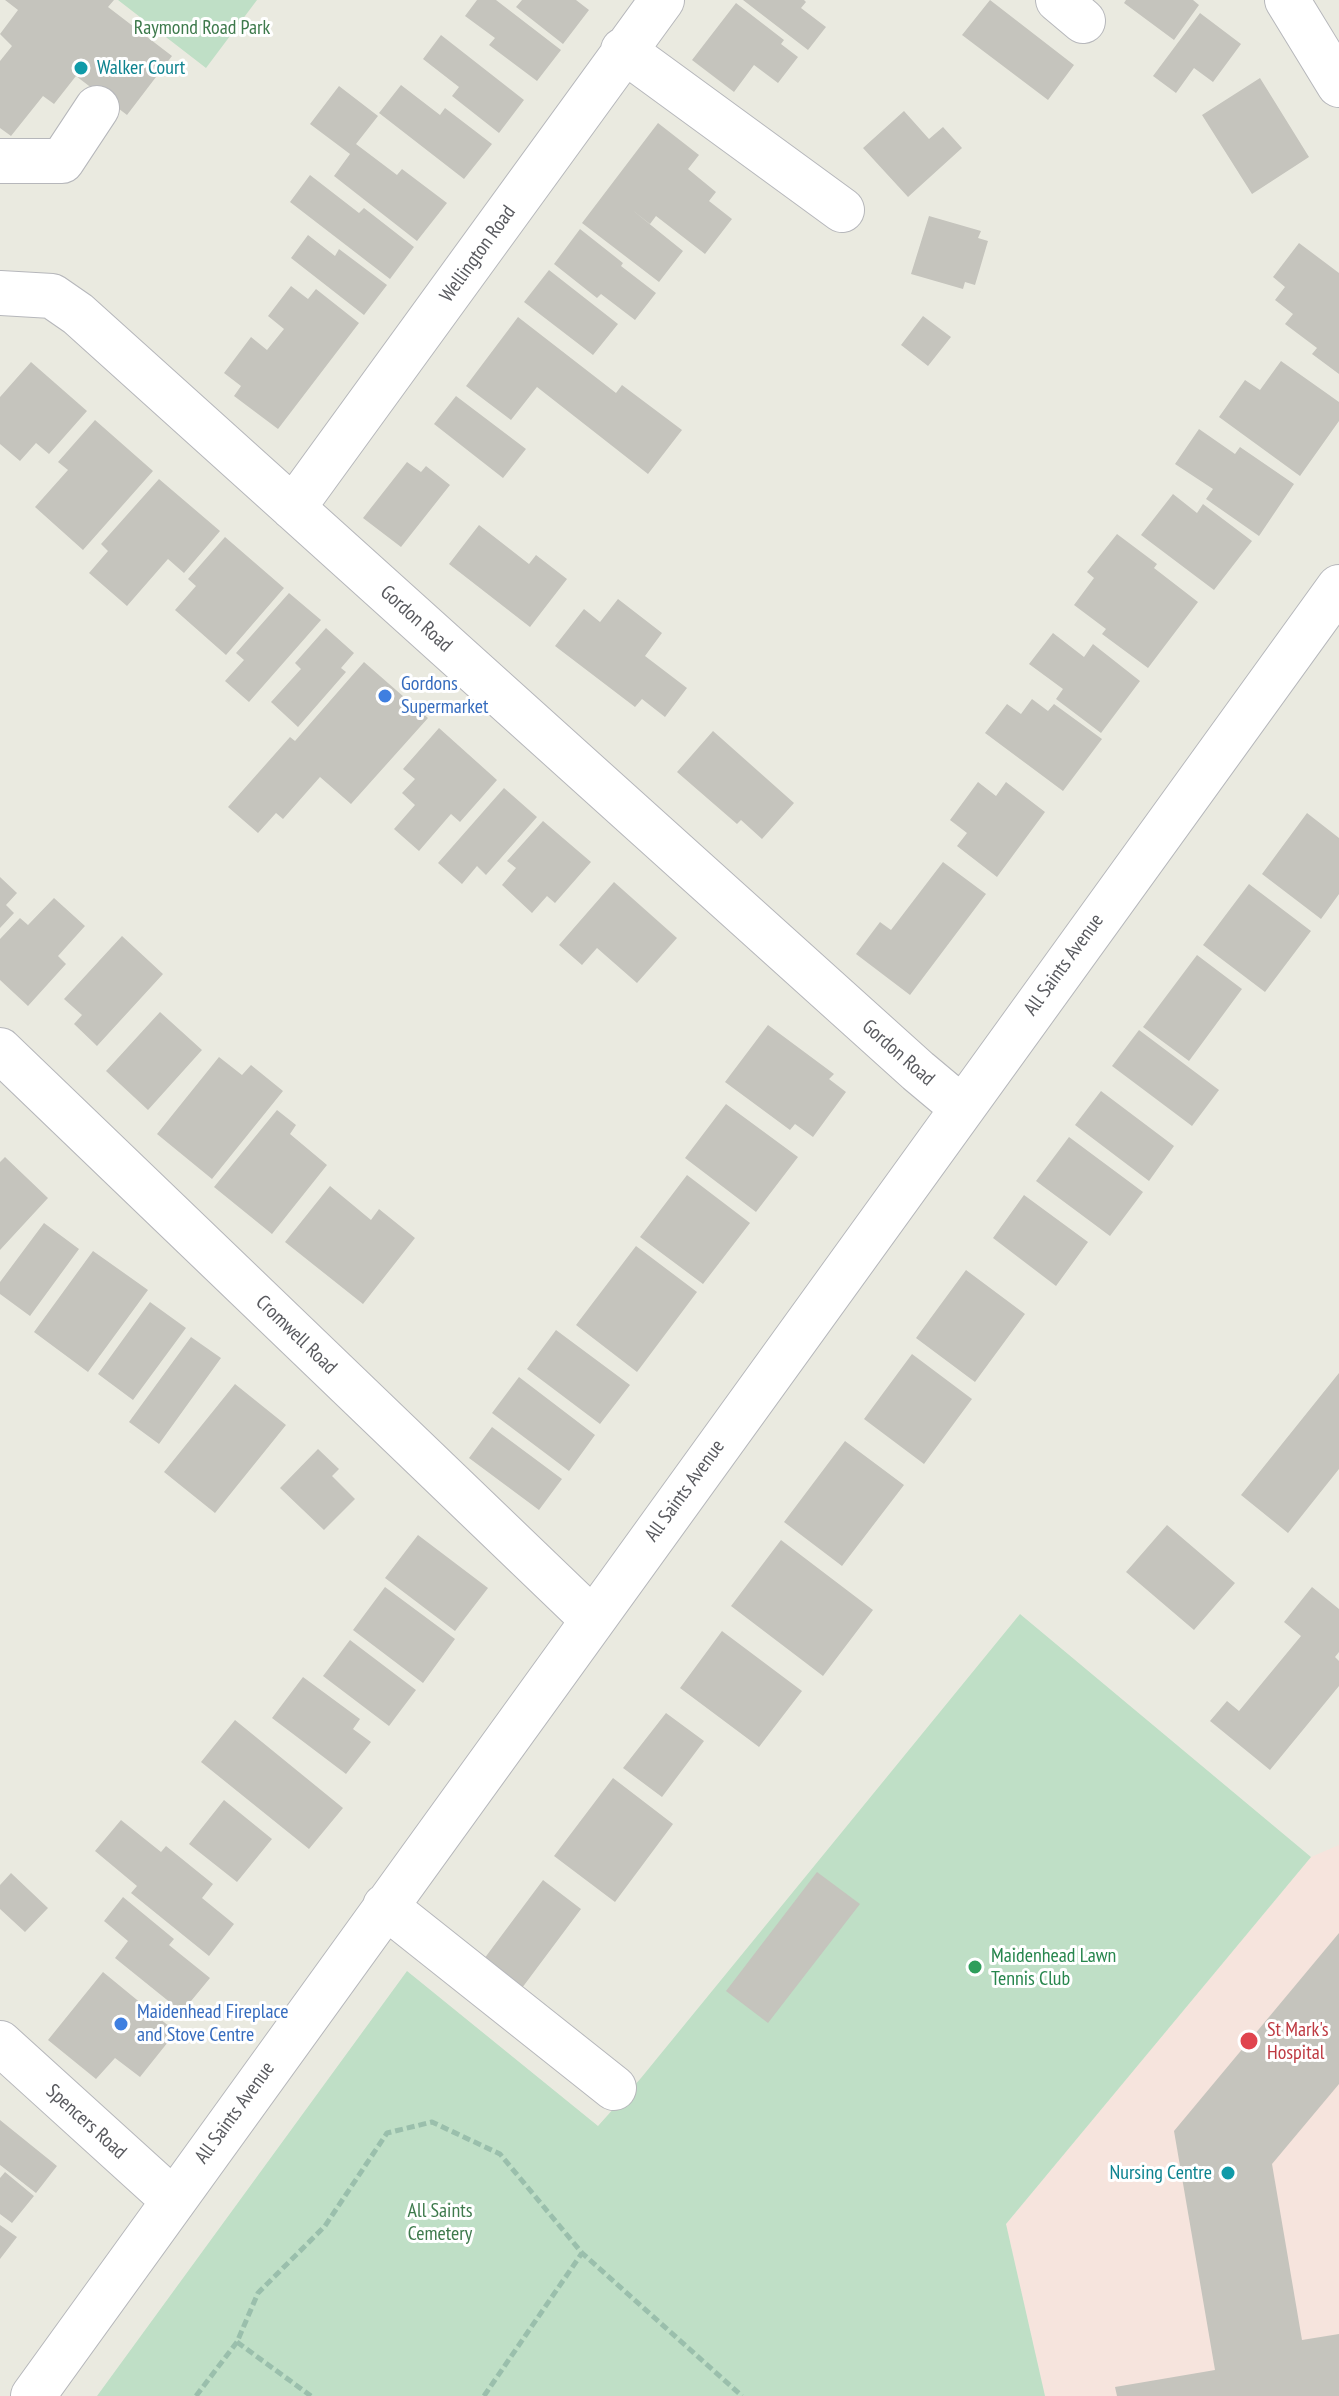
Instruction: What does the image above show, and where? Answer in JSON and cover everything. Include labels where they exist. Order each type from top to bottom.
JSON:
[{"type":"street","name":"Wellington Road","points":[[293,508],[662,0]]},
{"type":"street","points":[[1287,0],[1339,85]]},
{"type":"street","points":[[623,50],[842,210]]},
{"type":"street","points":[[0,161],[62,161],[97,108]]},
{"type":"street","name":"Gordon Road","points":[[0,293],[37,293],[63,302],[961,1107]]},
{"type":"street","name":"All Saints Avenue","points":[[33,2396],[1339,587]]},
{"type":"street","name":"Cromwell Road","points":[[0,1050],[592,1619]]},
{"type":"street","points":[[385,1906],[614,2088]]},
{"type":"street","name":"Spencers Road","points":[[0,2043],[173,2200]]},
{"type":"path","points":[[196,2396],[237,2342],[258,2293],[325,2226],[387,2133],[432,2122],[500,2154],[582,2253],[742,2396]]},
{"type":"path","points":[[484,2396],[582,2253]]},
{"type":"path","points":[[237,2342],[311,2396]]},
{"type":"shaded area","name":"St Mark's Hospital","points":[[1339,1845],[1339,2396],[1045,2396],[1006,2224],[1311,1857]]},
{"type":"green space","name":"Raymond Road Park","points":[[118,0],[257,0],[206,68]]},
{"type":"green space","name":"All Saints Cemetery","points":[[1020,1614],[1311,1857],[1006,2224],[1045,2396],[97,2396],[407,1971],[598,2126],[641,2078]]},
{"type":"building","name":"Walker Court","points":[[5,0],[114,0],[108,7],[172,56],[127,115],[76,76],[54,104],[43,96],[11,136],[0,128],[0,61],[12,46],[0,34],[18,10]]},
{"type":"building","points":[[477,0],[496,0],[561,50],[537,81],[489,45],[495,38],[465,16]]},
{"type":"building","points":[[522,0],[576,0],[589,10],[563,44],[516,7]]},
{"type":"building","points":[[743,0],[804,0],[806,2],[801,8],[826,27],[808,50]]},
{"type":"building","points":[[990,0],[1074,65],[1048,100],[962,35]]},
{"type":"building","points":[[1126,0],[1193,0],[1199,5],[1174,40],[1124,3]]},
{"type":"building","points":[[736,3],[784,40],[781,44],[798,57],[778,83],[754,65],[734,92],[692,60]]},
{"type":"building","points":[[1200,13],[1241,44],[1213,82],[1194,68],[1176,93],[1153,76]]},
{"type":"building","points":[[441,35],[524,100],[499,133],[452,96],[459,87],[423,59]]},
{"type":"building","points":[[1260,78],[1309,157],[1252,194],[1202,115]]},
{"type":"building","points":[[401,85],[440,115],[445,108],[492,144],[464,179],[379,113]]},
{"type":"building","points":[[339,86],[378,116],[356,144],[397,175],[402,169],[447,203],[417,241],[334,176],[350,154],[310,124]]},
{"type":"building","points":[[904,111],[929,139],[943,127],[962,148],[908,197],[863,148]]},
{"type":"building","points":[[658,123],[699,155],[688,169],[716,192],[709,201],[732,219],[705,254],[656,216],[650,224],[631,209],[683,251],[659,282],[582,223]]},
{"type":"building","points":[[310,175],[359,213],[364,208],[414,247],[390,279],[290,202]]},
{"type":"building","points":[[929,216],[981,231],[978,238],[988,241],[975,285],[965,282],[963,289],[911,274]]},
{"type":"building","points":[[580,229],[656,293],[635,320],[601,294],[597,298],[554,264]]},
{"type":"building","points":[[308,235],[335,256],[339,249],[387,285],[364,315],[291,258]]},
{"type":"building","points":[[1299,243],[1339,273],[1339,374],[1312,354],[1317,348],[1285,324],[1293,314],[1275,300],[1285,287],[1273,277]]},
{"type":"building","points":[[549,270],[618,324],[593,355],[524,302]]},
{"type":"building","points":[[291,286],[308,299],[316,289],[359,323],[278,429],[234,396],[241,386],[224,373],[251,337],[267,350],[284,329],[268,316]]},
{"type":"building","points":[[923,316],[951,337],[928,366],[901,345]]},
{"type":"building","points":[[518,317],[616,393],[622,385],[682,430],[648,474],[537,387],[511,420],[466,386]]},
{"type":"building","points":[[1281,361],[1339,402],[1339,421],[1300,476],[1219,417],[1245,380],[1260,390]]},
{"type":"building","points":[[31,362],[87,411],[49,454],[36,443],[20,461],[0,444],[0,397]]},
{"type":"building","points":[[456,396],[526,449],[503,478],[434,424]]},
{"type":"building","points":[[95,420],[153,471],[83,550],[35,507],[68,470],[58,462]]},
{"type":"building","points":[[1199,429],[1235,454],[1240,447],[1294,484],[1259,536],[1206,499],[1213,489],[1175,464]]},
{"type":"building","points":[[407,462],[421,472],[426,466],[450,485],[401,547],[363,518]]},
{"type":"building","points":[[159,479],[220,531],[184,573],[168,559],[127,606],[89,573],[108,551],[101,544]]},
{"type":"building","points":[[1173,494],[1197,513],[1203,504],[1252,541],[1214,590],[1141,535]]},
{"type":"building","points":[[479,525],[529,564],[536,555],[567,579],[530,627],[449,564]]},
{"type":"building","points":[[1117,534],[1157,564],[1154,568],[1198,602],[1148,668],[1102,634],[1106,629],[1074,605],[1094,578],[1087,572]]},
{"type":"building","points":[[225,537],[284,588],[226,655],[175,610],[196,586],[188,579]]},
{"type":"building","points":[[289,593],[321,620],[249,702],[225,681],[244,660],[236,653]]},
{"type":"building","points":[[618,599],[662,633],[645,656],[687,688],[665,717],[642,699],[635,707],[555,646],[584,609],[600,622]]},
{"type":"building","points":[[326,628],[354,653],[341,668],[346,672],[298,727],[271,702],[301,669],[295,663]]},
{"type":"building","points":[[1053,633],[1084,657],[1093,644],[1140,681],[1101,733],[1056,699],[1063,689],[1029,664]]},
{"type":"building","points":[[364,662],[428,718],[351,804],[320,777],[283,819],[276,813],[258,833],[228,807],[290,737],[295,741]]},
{"type":"building","points":[[1032,699],[1048,711],[1054,704],[1102,739],[1063,791],[985,733],[1007,704],[1021,714]]},
{"type":"building","points":[[439,728],[497,780],[460,822],[451,814],[419,851],[394,829],[415,805],[402,793],[415,779],[403,769]]},
{"type":"building","points":[[713,731],[794,803],[762,839],[741,820],[737,824],[677,772]]},
{"type":"building","points":[[978,782],[996,796],[1006,782],[1045,812],[997,877],[957,846],[967,833],[950,820]]},
{"type":"building","points":[[504,788],[537,817],[486,875],[477,866],[462,884],[438,863]]},
{"type":"building","points":[[1307,813],[1339,838],[1339,894],[1321,919],[1262,874]]},
{"type":"building","points":[[543,821],[591,862],[555,903],[547,896],[532,913],[502,885],[516,868],[507,861]]},
{"type":"building","points":[[943,862],[986,894],[910,995],[856,954],[880,922],[891,930]]},
{"type":"building","points":[[0,877],[17,893],[6,905],[14,913],[0,928]]},
{"type":"building","points":[[614,882],[677,938],[637,983],[597,948],[582,965],[559,945]]},
{"type":"building","points":[[1249,884],[1311,931],[1265,992],[1203,945]]},
{"type":"building","points":[[54,898],[85,926],[58,956],[66,964],[28,1006],[0,980],[0,939],[20,918],[28,925]]},
{"type":"building","points":[[122,936],[163,974],[97,1046],[74,1024],[82,1015],[64,999]]},
{"type":"building","points":[[1197,955],[1242,989],[1189,1061],[1143,1027]]},
{"type":"building","points":[[160,1012],[202,1050],[148,1110],[106,1071]]},
{"type":"building","points":[[768,1025],[834,1074],[829,1079],[846,1092],[813,1137],[795,1124],[790,1130],[725,1082]]},
{"type":"building","points":[[1139,1030],[1219,1090],[1192,1126],[1112,1066]]},
{"type":"building","points":[[219,1057],[242,1075],[251,1065],[283,1091],[212,1179],[157,1134]]},
{"type":"building","points":[[1101,1091],[1174,1146],[1149,1181],[1075,1125]]},
{"type":"building","points":[[726,1104],[798,1157],[756,1212],[685,1158]]},
{"type":"building","points":[[277,1110],[296,1125],[290,1134],[327,1165],[272,1234],[214,1187]]},
{"type":"building","points":[[1069,1137],[1143,1192],[1110,1236],[1036,1181]]},
{"type":"building","points":[[5,1157],[48,1198],[0,1250],[0,1162]]},
{"type":"building","points":[[687,1175],[750,1223],[703,1284],[640,1237]]},
{"type":"building","points":[[330,1186],[371,1220],[379,1209],[415,1238],[363,1304],[285,1242]]},
{"type":"building","points":[[1024,1195],[1088,1242],[1056,1286],[993,1238]]},
{"type":"building","points":[[44,1223],[79,1249],[30,1316],[0,1294],[0,1282]]},
{"type":"building","points":[[636,1246],[697,1292],[637,1372],[576,1325]]},
{"type":"building","points":[[93,1251],[148,1290],[88,1372],[34,1332]]},
{"type":"building","points":[[966,1270],[1025,1314],[975,1382],[916,1338]]},
{"type":"building","points":[[150,1302],[186,1328],[133,1400],[98,1374]]},
{"type":"building","points":[[556,1330],[630,1385],[600,1424],[527,1369]]},
{"type":"building","points":[[191,1337],[221,1358],[159,1444],[129,1422]]},
{"type":"building","points":[[912,1354],[972,1399],[924,1464],[864,1419]]},
{"type":"building","points":[[1339,1373],[1339,1469],[1288,1533],[1241,1495]]},
{"type":"building","points":[[519,1377],[595,1435],[569,1471],[492,1413]]},
{"type":"building","points":[[235,1384],[286,1425],[215,1513],[164,1472]]},
{"type":"building","points":[[492,1427],[562,1479],[539,1510],[469,1458]]},
{"type":"building","points":[[845,1441],[904,1485],[842,1566],[784,1522]]},
{"type":"building","points":[[318,1449],[339,1469],[332,1476],[355,1499],[324,1530],[280,1488]]},
{"type":"building","points":[[1167,1525],[1235,1583],[1194,1630],[1126,1572]]},
{"type":"building","points":[[418,1535],[488,1588],[455,1631],[385,1578]]},
{"type":"building","points":[[781,1540],[873,1610],[823,1676],[731,1606]]},
{"type":"building","points":[[385,1587],[455,1639],[423,1683],[353,1630]]},
{"type":"building","points":[[1312,1587],[1339,1609],[1339,1652],[1335,1657],[1339,1661],[1339,1686],[1270,1770],[1210,1721],[1227,1701],[1239,1711],[1301,1636],[1284,1622]]},
{"type":"building","points":[[722,1631],[802,1691],[759,1747],[680,1688]]},
{"type":"building","points":[[350,1640],[416,1690],[389,1726],[323,1676]]},
{"type":"building","points":[[303,1677],[360,1719],[353,1729],[371,1742],[346,1774],[272,1718]]},
{"type":"building","points":[[666,1713],[704,1741],[662,1797],[623,1768]]},
{"type":"building","points":[[235,1720],[343,1808],[309,1849],[201,1762]]},
{"type":"building","points":[[613,1778],[673,1824],[615,1902],[554,1856]]},
{"type":"building","points":[[224,1800],[272,1839],[237,1882],[189,1844]]},
{"type":"building","points":[[121,1820],[161,1852],[166,1846],[213,1884],[202,1898],[234,1924],[209,1956],[131,1893],[137,1886],[95,1851]]},
{"type":"building","points":[[817,1872],[860,1904],[768,2023],[726,1991]]},
{"type":"building","points":[[11,1873],[48,1908],[25,1932],[0,1909],[0,1885]]},
{"type":"building","points":[[543,1880],[581,1909],[522,1988],[484,1959]]},
{"type":"building","points":[[123,1897],[174,1939],[169,1945],[210,1978],[182,2012],[115,1958],[128,1941],[104,1921]]},
{"type":"building","name":"Nursing Centre","points":[[1339,1933],[1339,2084],[1272,2164],[1302,2340],[1339,2334],[1339,2396],[1117,2396],[1115,2387],[1215,2370],[1174,2131]]},
{"type":"building","name":"Maidenhead Fireplace and Stove Centre","points":[[103,1972],[176,2032],[140,2077],[115,2058],[96,2079],[48,2040]]},
{"type":"building","points":[[0,2120],[57,2166],[36,2193],[0,2165]]},
{"type":"building","points":[[5,2172],[34,2196],[12,2223],[0,2214],[0,2178]]},
{"type":"building","points":[[0,2225],[17,2237],[0,2259]]},
{"type":"place","name":"Walker Court","points":[[81,68]]},
{"type":"place","name":"Gordons Supermarket","points":[[385,696]]},
{"type":"place","name":"Maidenhead Lawn Tennis Club","points":[[975,1967]]},
{"type":"place","name":"Maidenhead Fireplace and Stove Centre","points":[[121,2024]]},
{"type":"place","name":"St Mark's Hospital","points":[[1249,2041]]},
{"type":"place","name":"Nursing Centre","points":[[1228,2173]]}]
